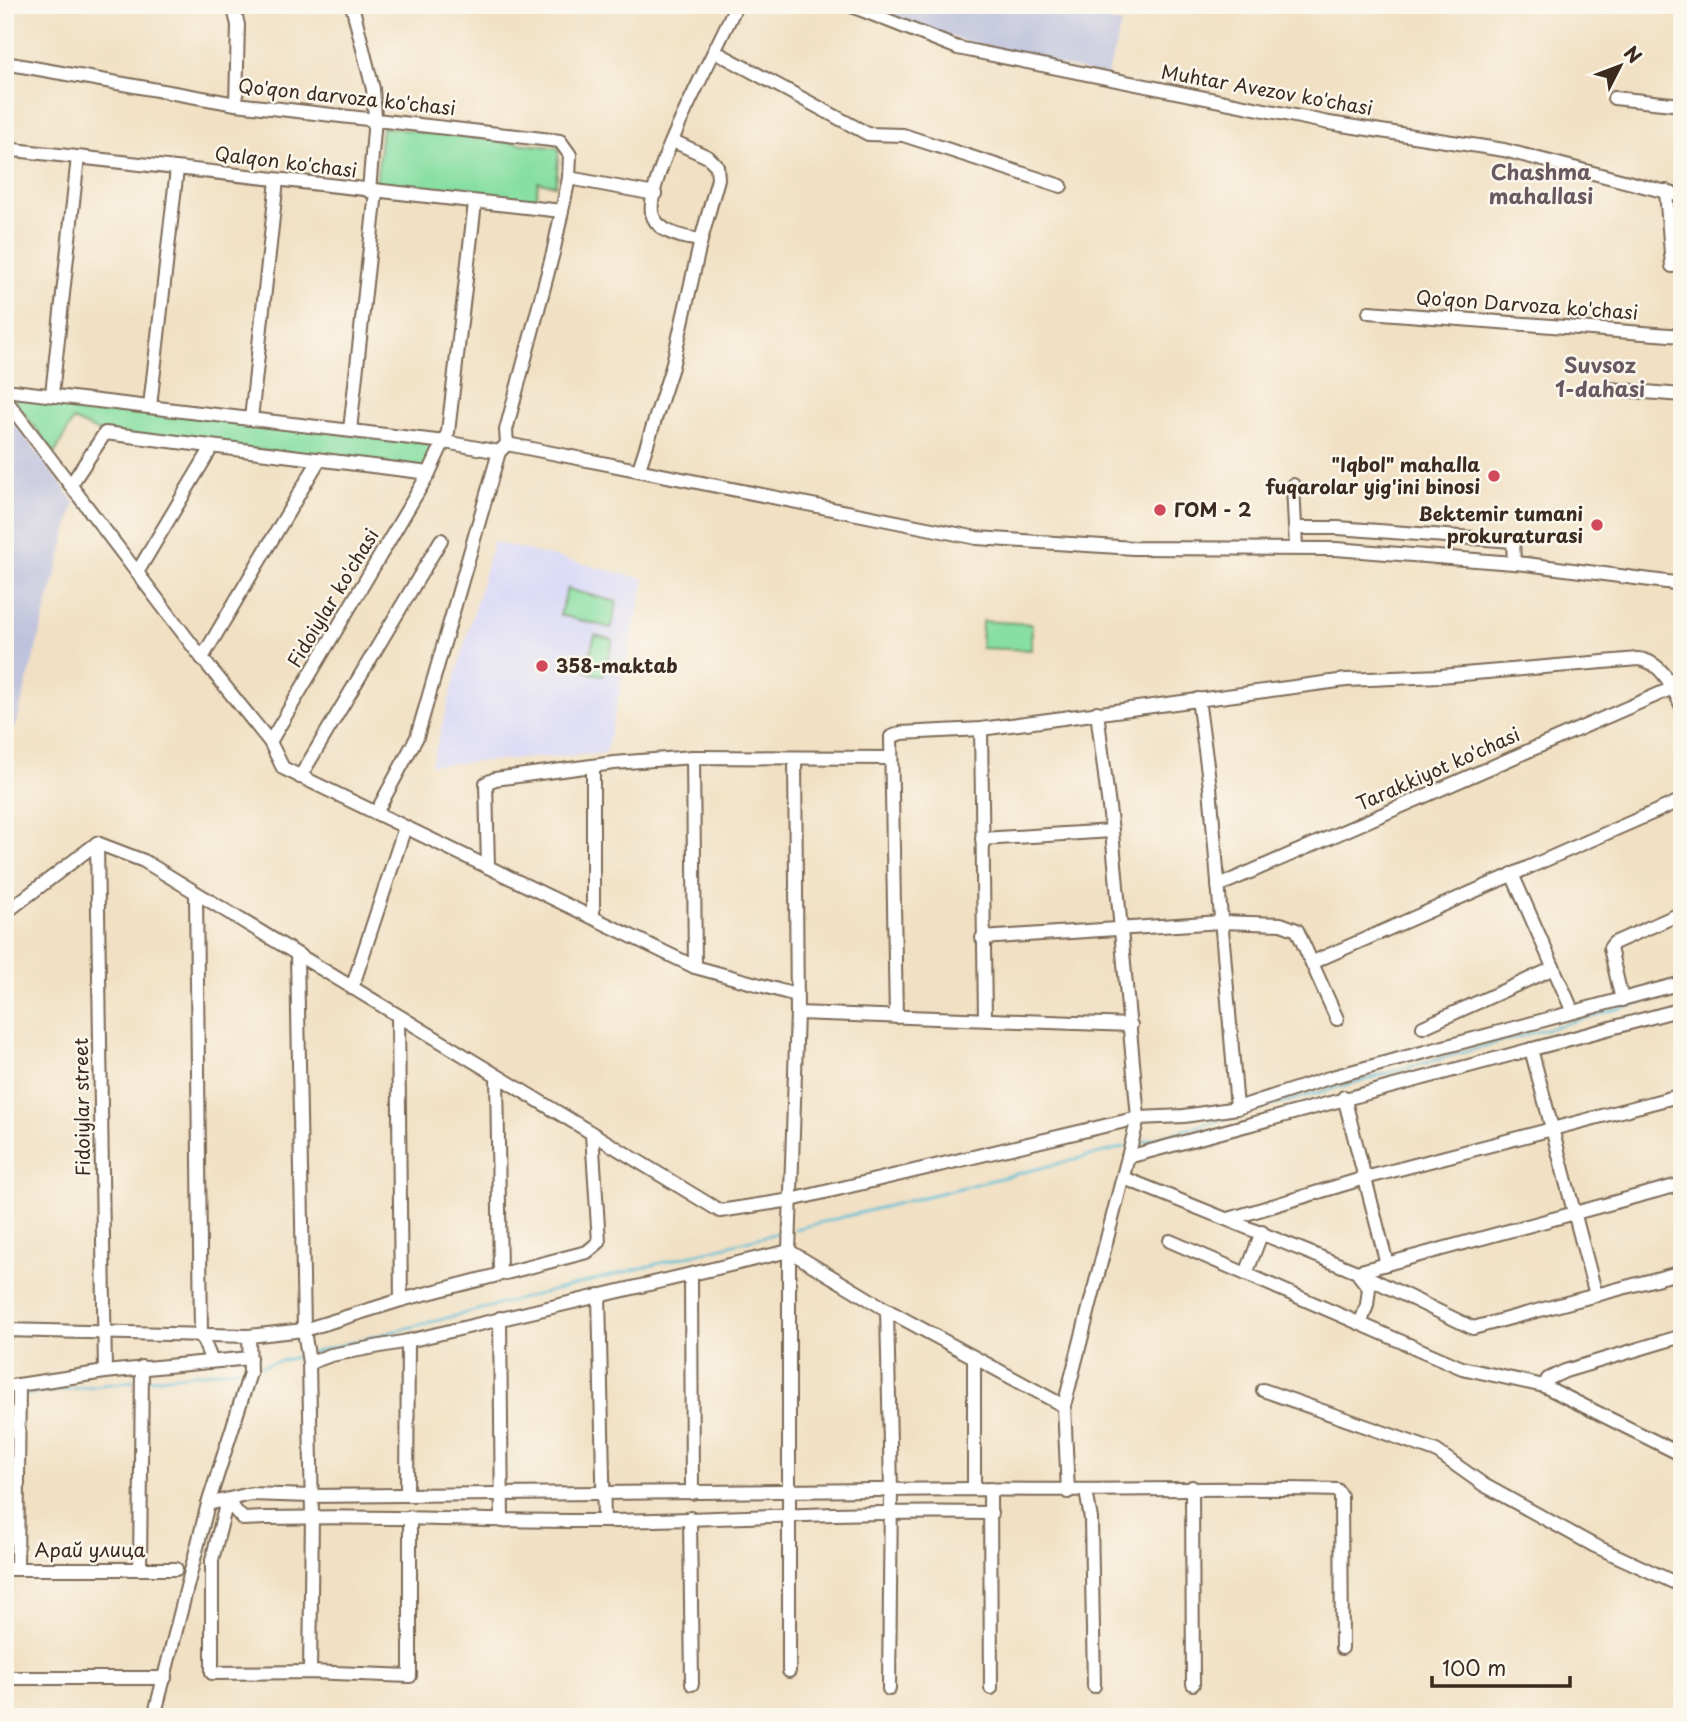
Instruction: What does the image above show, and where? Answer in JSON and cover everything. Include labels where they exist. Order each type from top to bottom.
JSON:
[{"type":"street","points":[[233,5],[237,25],[236,104]]},
{"type":"street","points":[[350,430],[376,118],[373,89],[352,5]]},
{"type":"street","points":[[701,240],[688,239],[660,228],[652,213],[663,160],[736,5]]},
{"type":"street","name":"Muhtar Avezov ko'chasi","points":[[849,5],[958,48],[1329,122],[1504,150],[1682,196]]},
{"type":"street","points":[[716,52],[868,134],[903,135],[1061,186]]},
{"type":"street","name":"Qo'qon darvoza ko'chasi","points":[[5,63],[236,104],[560,141],[570,155],[569,178]]},
{"type":"street","points":[[1614,98],[1682,105]]},
{"type":"street","points":[[639,470],[672,367],[718,179],[717,166],[708,157],[673,141]]},
{"type":"street","name":"Qalqon ko'chasi","points":[[5,149],[562,211]]},
{"type":"street","points":[[51,394],[78,157]]},
{"type":"street","points":[[150,406],[177,169]]},
{"type":"street","points":[[376,813],[416,737],[503,448],[569,178],[655,194]]},
{"type":"street","points":[[251,419],[277,180]]},
{"type":"street","points":[[1666,191],[1672,266]]},
{"type":"street","name":"Fidoiylar ko'chasi","points":[[270,742],[445,442],[475,203]]},
{"type":"street","name":"Qo'qon Darvoza ko'chasi","points":[[1368,312],[1682,336]]},
{"type":"street","points":[[1609,389],[1682,395]]},
{"type":"street","points":[[5,390],[503,448],[639,470],[961,536],[1145,549],[1296,547],[1514,563],[1682,584]]},
{"type":"street","points":[[5,399],[202,658],[270,742],[279,764],[300,777],[695,967],[796,995]]},
{"type":"street","points":[[72,484],[105,433],[429,473]]},
{"type":"street","points":[[138,571],[212,447]]},
{"type":"street","points":[[202,658],[319,460]]},
{"type":"street","points":[[1293,485],[1296,547]]},
{"type":"street","points":[[1296,528],[1338,528],[1513,541],[1514,563]]},
{"type":"street","points":[[300,777],[441,540]]},
{"type":"street","points":[[896,1017],[891,737],[901,733],[981,729],[1346,680],[1440,676],[1638,659],[1648,660],[1677,686],[1682,707]]},
{"type":"street","name":"Tarakkiyot ko'chasi","points":[[1219,886],[1677,686]]},
{"type":"street","points":[[1198,699],[1219,886],[1237,1108]]},
{"type":"street","points":[[1068,1492],[1064,1406],[1138,1118],[1112,831],[1097,712]]},
{"type":"street","points":[[981,729],[985,1018]]},
{"type":"street","points":[[488,867],[486,783],[495,779],[693,757],[891,758]]},
{"type":"street","points":[[693,757],[695,967]]},
{"type":"street","points":[[789,1671],[789,1251],[797,1013],[795,758]]},
{"type":"street","points":[[593,767],[593,918]]},
{"type":"street","points":[[1313,962],[1682,800]]},
{"type":"street","points":[[352,988],[405,827]]},
{"type":"street","points":[[982,839],[1112,831]]},
{"type":"street","points":[[5,913],[97,843],[144,861],[720,1211],[791,1200],[1138,1118],[1237,1108],[1332,1077],[1682,983]]},
{"type":"street","name":"Fidoiylar street","points":[[97,843],[105,1372]]},
{"type":"street","points":[[1512,874],[1573,1012]]},
{"type":"street","points":[[195,894],[201,1335],[211,1359]]},
{"type":"street","points":[[1622,1000],[1610,948],[1614,943],[1682,913]]},
{"type":"street","points":[[982,938],[1120,931],[1221,922],[1290,926],[1297,930],[1337,1020]]},
{"type":"street","points":[[296,955],[304,1330],[309,1363],[312,1516],[310,1672]]},
{"type":"street","points":[[1423,1027],[1554,968]]},
{"type":"street","points":[[1128,1157],[1344,1097],[1682,1009]]},
{"type":"street","points":[[797,1013],[1131,1024]]},
{"type":"street","points":[[398,1016],[401,1300]]},
{"type":"street","points":[[1531,1049],[1596,1295]]},
{"type":"street","points":[[497,1076],[500,1274]]},
{"type":"street","points":[[1229,1219],[1364,1178],[1682,1095]]},
{"type":"street","points":[[1344,1097],[1387,1264]]},
{"type":"street","points":[[5,1330],[249,1336],[304,1330],[401,1300],[587,1252],[599,1242],[592,1134]]},
{"type":"street","points":[[1124,1178],[1357,1272],[1473,1328],[1682,1272]]},
{"type":"street","points":[[1357,1272],[1682,1184]]},
{"type":"street","points":[[1246,1273],[1262,1232]]},
{"type":"street","points":[[1170,1241],[1462,1368],[1544,1386],[1606,1420],[1637,1430],[1679,1450]]},
{"type":"street","points":[[309,1363],[331,1355],[408,1341],[789,1251],[887,1310],[1064,1406]]},
{"type":"street","points":[[1357,1272],[1369,1287],[1361,1322]]},
{"type":"street","points":[[691,1276],[692,1493]]},
{"type":"street","points":[[599,1295],[604,1521]]},
{"type":"street","points":[[887,1310],[891,1490],[889,1689]]},
{"type":"street","points":[[500,1318],[502,1521]]},
{"type":"street","points":[[154,1717],[208,1504],[250,1373],[249,1336]]},
{"type":"street","points":[[1544,1386],[1548,1379],[1565,1371],[1682,1336]]},
{"type":"street","points":[[407,1495],[408,1341]]},
{"type":"street","points":[[5,1387],[142,1367],[211,1359],[250,1358]]},
{"type":"street","points":[[974,1359],[974,1489]]},
{"type":"street","points":[[140,1568],[142,1367]]},
{"type":"street","points":[[11,1569],[19,1385]]},
{"type":"street","points":[[1263,1390],[1436,1451],[1484,1485],[1592,1545],[1682,1586]]},
{"type":"street","points":[[208,1504],[227,1502],[250,1494],[311,1496],[974,1489],[1068,1492],[1192,1487],[1341,1492],[1342,1648]]},
{"type":"street","points":[[1192,1487],[1193,1684]]},
{"type":"street","points":[[990,1489],[991,1688]]},
{"type":"street","points":[[1086,1491],[1091,1519],[1094,1686]]},
{"type":"street","points":[[227,1502],[243,1519],[312,1516],[604,1521],[890,1511],[991,1513]]},
{"type":"street","points":[[227,1502],[212,1560],[212,1673],[310,1672],[411,1676],[410,1517]]},
{"type":"street","points":[[690,1518],[692,1684]]},
{"type":"street","name":"Арай улица","points":[[11,1569],[176,1569]]},
{"type":"street","points":[[5,1678],[165,1678]]},
{"type":"shaded area","points":[[865,5],[1051,5],[1121,24],[1107,77],[939,34]]},
{"type":"shaded area","points":[[5,410],[75,502],[15,728],[5,725]]},
{"type":"shaded area","name":"358-maktab","points":[[493,542],[645,579],[606,753],[431,765]]},
{"type":"green space","points":[[382,127],[559,148],[556,185],[538,182],[536,205],[376,185]]},
{"type":"green space","points":[[11,396],[429,443],[436,448],[425,468],[101,433],[73,420],[55,453]]},
{"type":"green space","points":[[567,589],[617,602],[611,628],[560,615]]},
{"type":"green space","points":[[982,621],[1032,624],[1031,650],[981,648]]},
{"type":"green space","points":[[595,635],[613,640],[603,676],[585,671]]},
{"type":"waterway","points":[[1141,1142],[1647,1001]]},
{"type":"waterway","points":[[795,1229],[1125,1147]]},
{"type":"waterway","points":[[310,1353],[785,1231]]},
{"type":"waterway","points":[[261,1366],[304,1355]]},
{"type":"waterway","points":[[150,1379],[238,1369]]},
{"type":"waterway","points":[[23,1395],[134,1381]]},
{"type":"place","name":"\"Iqbol\" mahalla fuqarolar yig'ini binosi","points":[[1494,476]]},
{"type":"place","name":"ГОМ - 2","points":[[1160,510]]},
{"type":"place","name":"Bektemir tumani prokuraturasi","points":[[1597,525]]},
{"type":"place","name":"358-maktab","points":[[542,666]]},
{"type":"district","name":"Chashma mahallasi","points":[[1541,185]]},
{"type":"district","name":"Suvsoz 1-dahasi","points":[[1600,378]]}]
